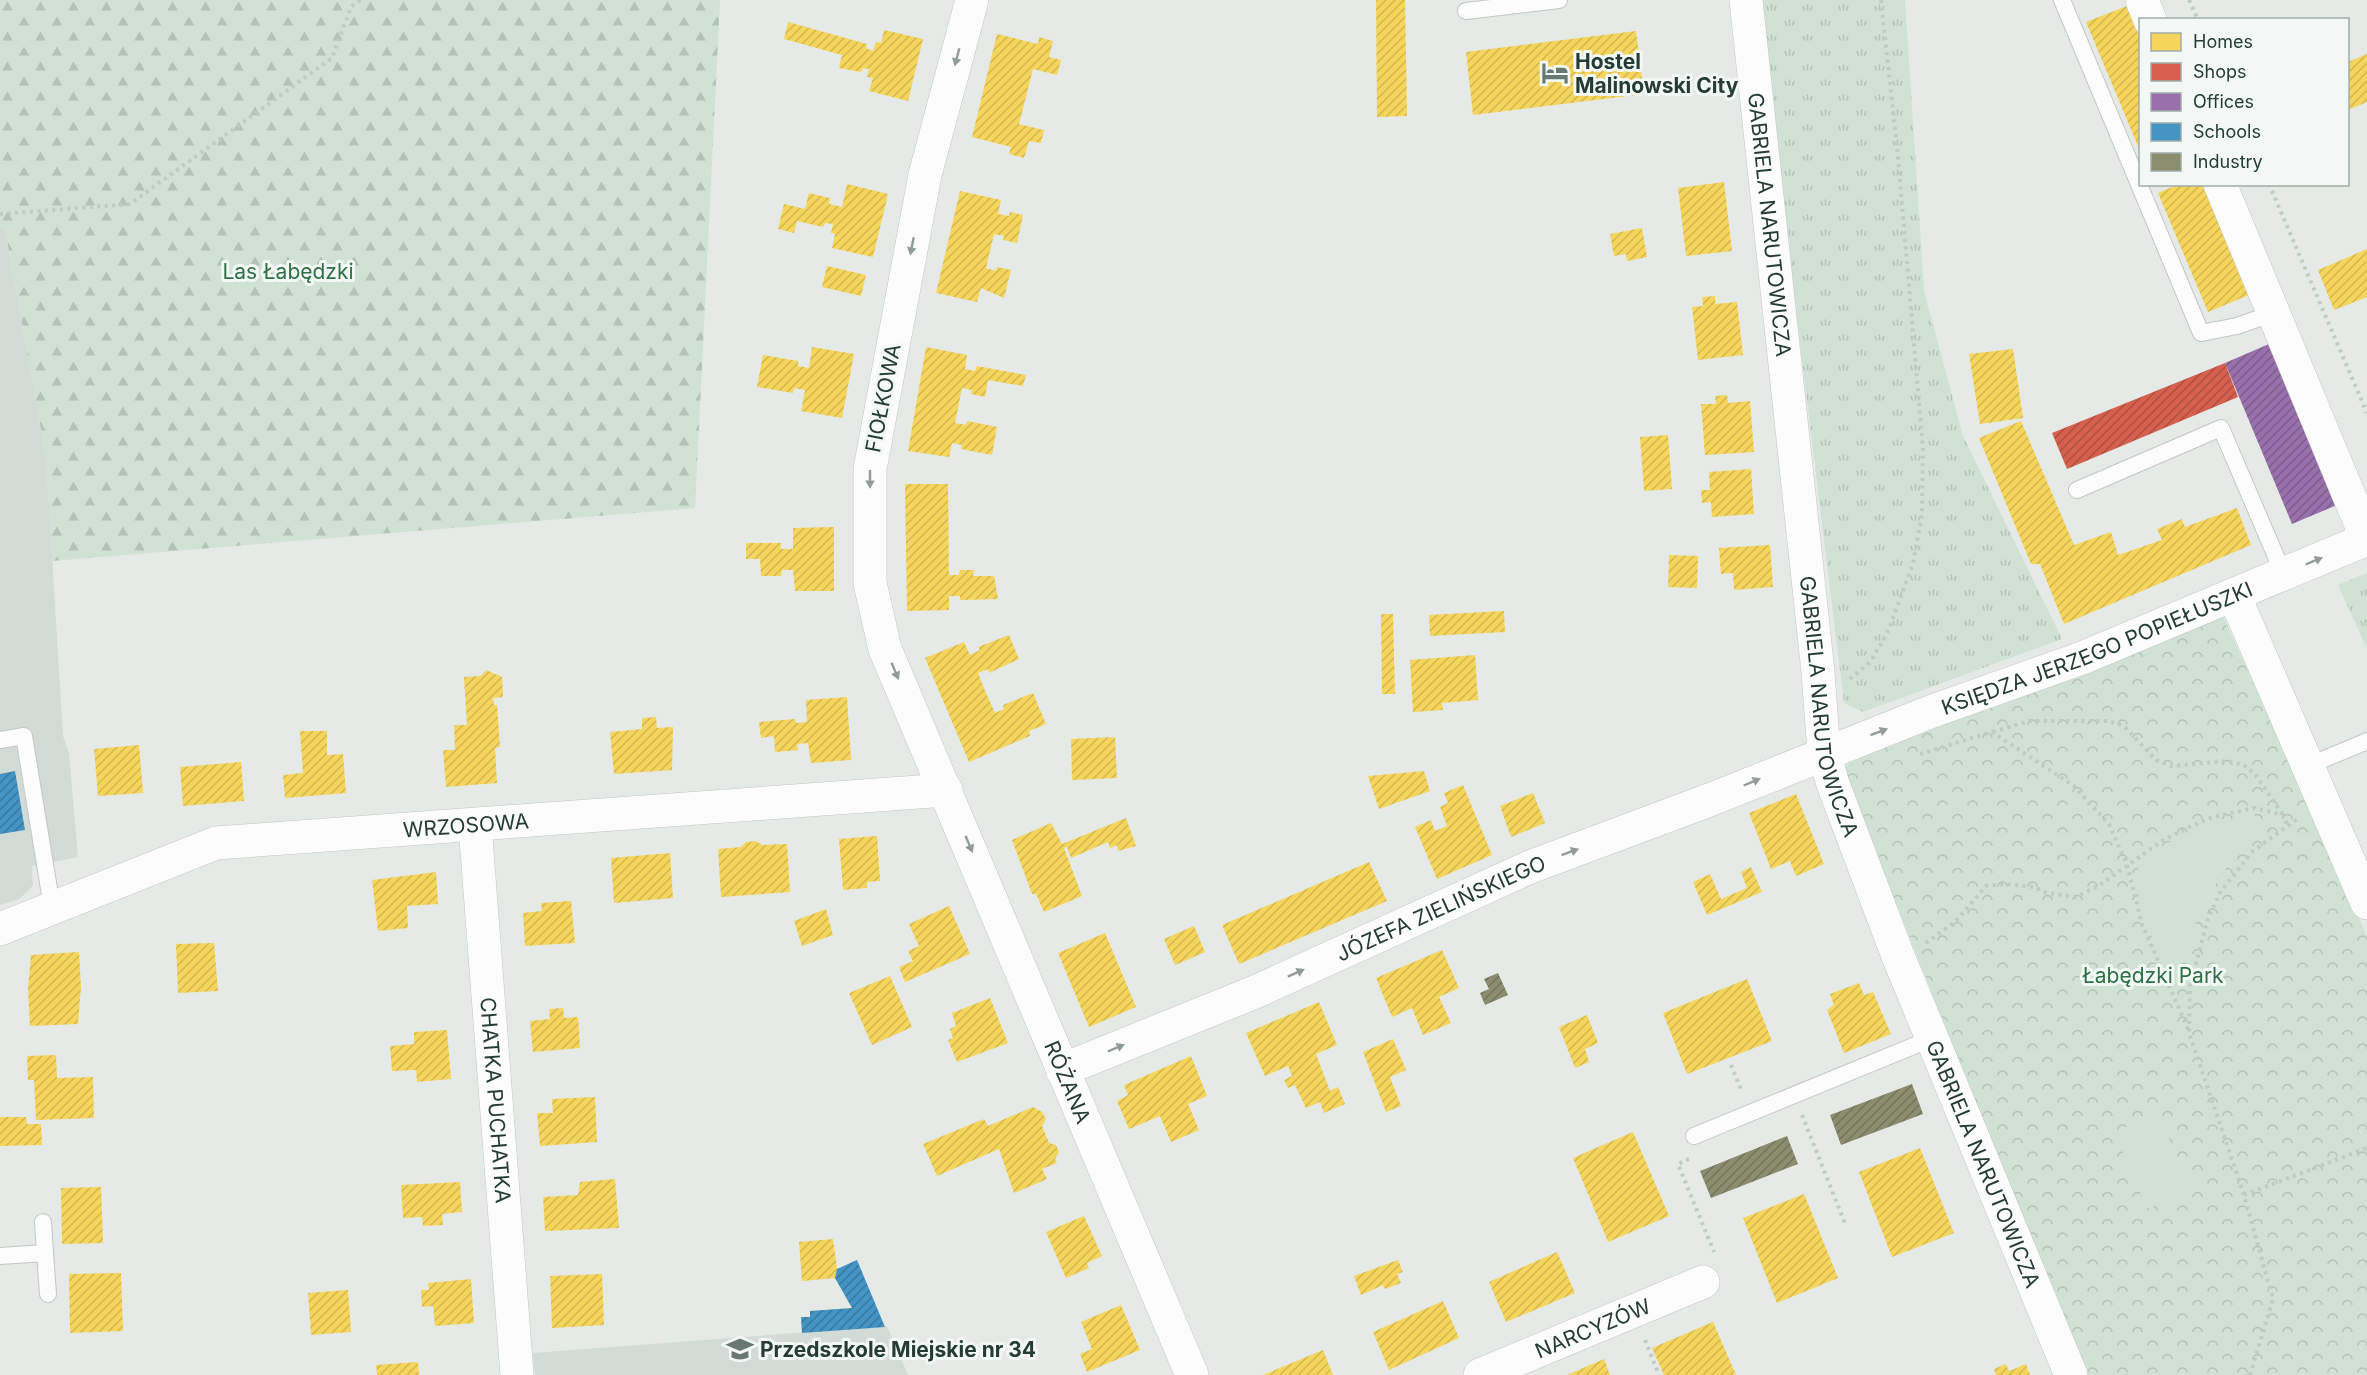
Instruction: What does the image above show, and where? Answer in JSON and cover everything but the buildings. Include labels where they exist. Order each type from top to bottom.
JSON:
[{"type":"street","name":"FIOŁKOWA","points":[[946,790],[885,649],[870,583],[870,469],[925,175],[972,0]]},
{"type":"street","name":"GABRIELA NARUTOWICZA","points":[[1746,0],[1818,672],[1824,753],[1833,784],[1898,956],[2071,1375]]},
{"type":"street","points":[[2142,0],[2150,18]]},
{"type":"street","points":[[2221,186],[2367,539]]},
{"type":"street","name":"KSIĘDZA JERZEGO POPIEŁUSZKI","points":[[1824,753],[2082,658],[2367,539]]},
{"type":"street","points":[[2234,595],[2310,765],[2367,903]]},
{"type":"street","name":"JÓZEFA ZIELIŃSKIEGO","points":[[1062,1070],[1255,992],[1530,867],[1712,799],[1824,753]]},
{"type":"street","name":"WRZOSOWA","points":[[0,929],[216,843],[946,790]]},
{"type":"street","name":"RÓŻANA","points":[[946,790],[1192,1375]]},
{"type":"street","name":"CHATKA PUCHATKA","points":[[475,825],[517,1375]]},
{"type":"street","name":"NARCYZÓW","points":[[1480,1375],[1703,1282]]},
{"type":"lane","points":[[1466,11],[1559,0]]},
{"type":"lane","points":[[2062,0],[2139,184]]},
{"type":"lane","points":[[2140,186],[2201,333],[2237,326],[2274,314]]},
{"type":"lane","points":[[2077,490],[2221,428],[2283,573]]},
{"type":"lane","points":[[0,740],[24,736],[52,907]]},
{"type":"lane","points":[[2310,765],[2367,741]]},
{"type":"lane","points":[[1694,1136],[1933,1038]]},
{"type":"lane","points":[[43,1222],[48,1294]]},
{"type":"lane","points":[[0,1256],[45,1253]]},
{"type":"path","points":[[0,214],[130,204],[332,58],[351,7],[360,0]]},
{"type":"path","points":[[1844,681],[1870,662],[1887,634],[1913,564],[1922,514],[1922,438],[1898,157],[1881,0]]},
{"type":"path","points":[[2189,0],[2197,18]]},
{"type":"path","points":[[2270,186],[2367,413]]},
{"type":"path","points":[[1911,757],[2029,721],[2108,721],[2124,726],[2156,760],[2171,766],[2227,762],[2244,765],[2255,774],[2283,814],[2287,824]]},
{"type":"path","points":[[1992,732],[2074,786],[2109,824],[2127,865],[2142,924],[2189,1033],[2244,1195],[2273,1299],[2250,1375]]},
{"type":"path","points":[[2189,1033],[2190,986],[2208,918],[2221,891],[2253,852],[2287,824],[2326,804]]},
{"type":"path","points":[[1898,956],[1933,940],[1956,921],[1986,886],[2005,884],[2034,887],[2047,893],[2076,897],[2100,885],[2162,840],[2213,818],[2255,808],[2283,814]]},
{"type":"path","points":[[1794,1095],[1846,1226]]},
{"type":"path","points":[[2244,1195],[2367,1148]]},
{"type":"path","points":[[1678,1164],[1723,1274],[1703,1282]]},
{"type":"shaded area","points":[[0,229],[5,229],[46,457],[63,736],[69,753],[78,857],[32,866],[33,885],[19,899],[0,905]]},
{"type":"shaded area","name":"Przedszkole Miejskie nr 34","points":[[887,1326],[908,1375],[535,1375],[533,1353]]},
{"type":"green space","name":"Las Łabędzki","points":[[0,0],[720,0],[695,508],[52,561],[46,457],[5,229],[0,229]]},
{"type":"green space","points":[[1758,0],[1905,0],[1924,291],[1963,436],[2062,639],[1863,712],[1844,703]]},
{"type":"green space","points":[[2367,573],[2367,649],[2338,585]]},
{"type":"green space","name":"Łabędzki Park","points":[[2223,616],[2367,936],[2367,1375],[2084,1375],[1844,772],[1849,756]]},
{"type":"green space","points":[[2251,814],[2260,818],[2262,829],[2232,862],[2209,894],[2193,930],[2180,973],[2171,976],[2156,947],[2139,899],[2136,888],[2137,871],[2143,861],[2170,842],[2205,827]]},
{"type":"green space","points":[[2158,1113],[2192,1191],[2147,1209],[2114,1132]]},
{"type":"place","name":"Hostel Malinowski City","points":[[1555,73]]},
{"type":"place","name":"Przedszkole Miejskie nr 34","points":[[740,1349]]}]
